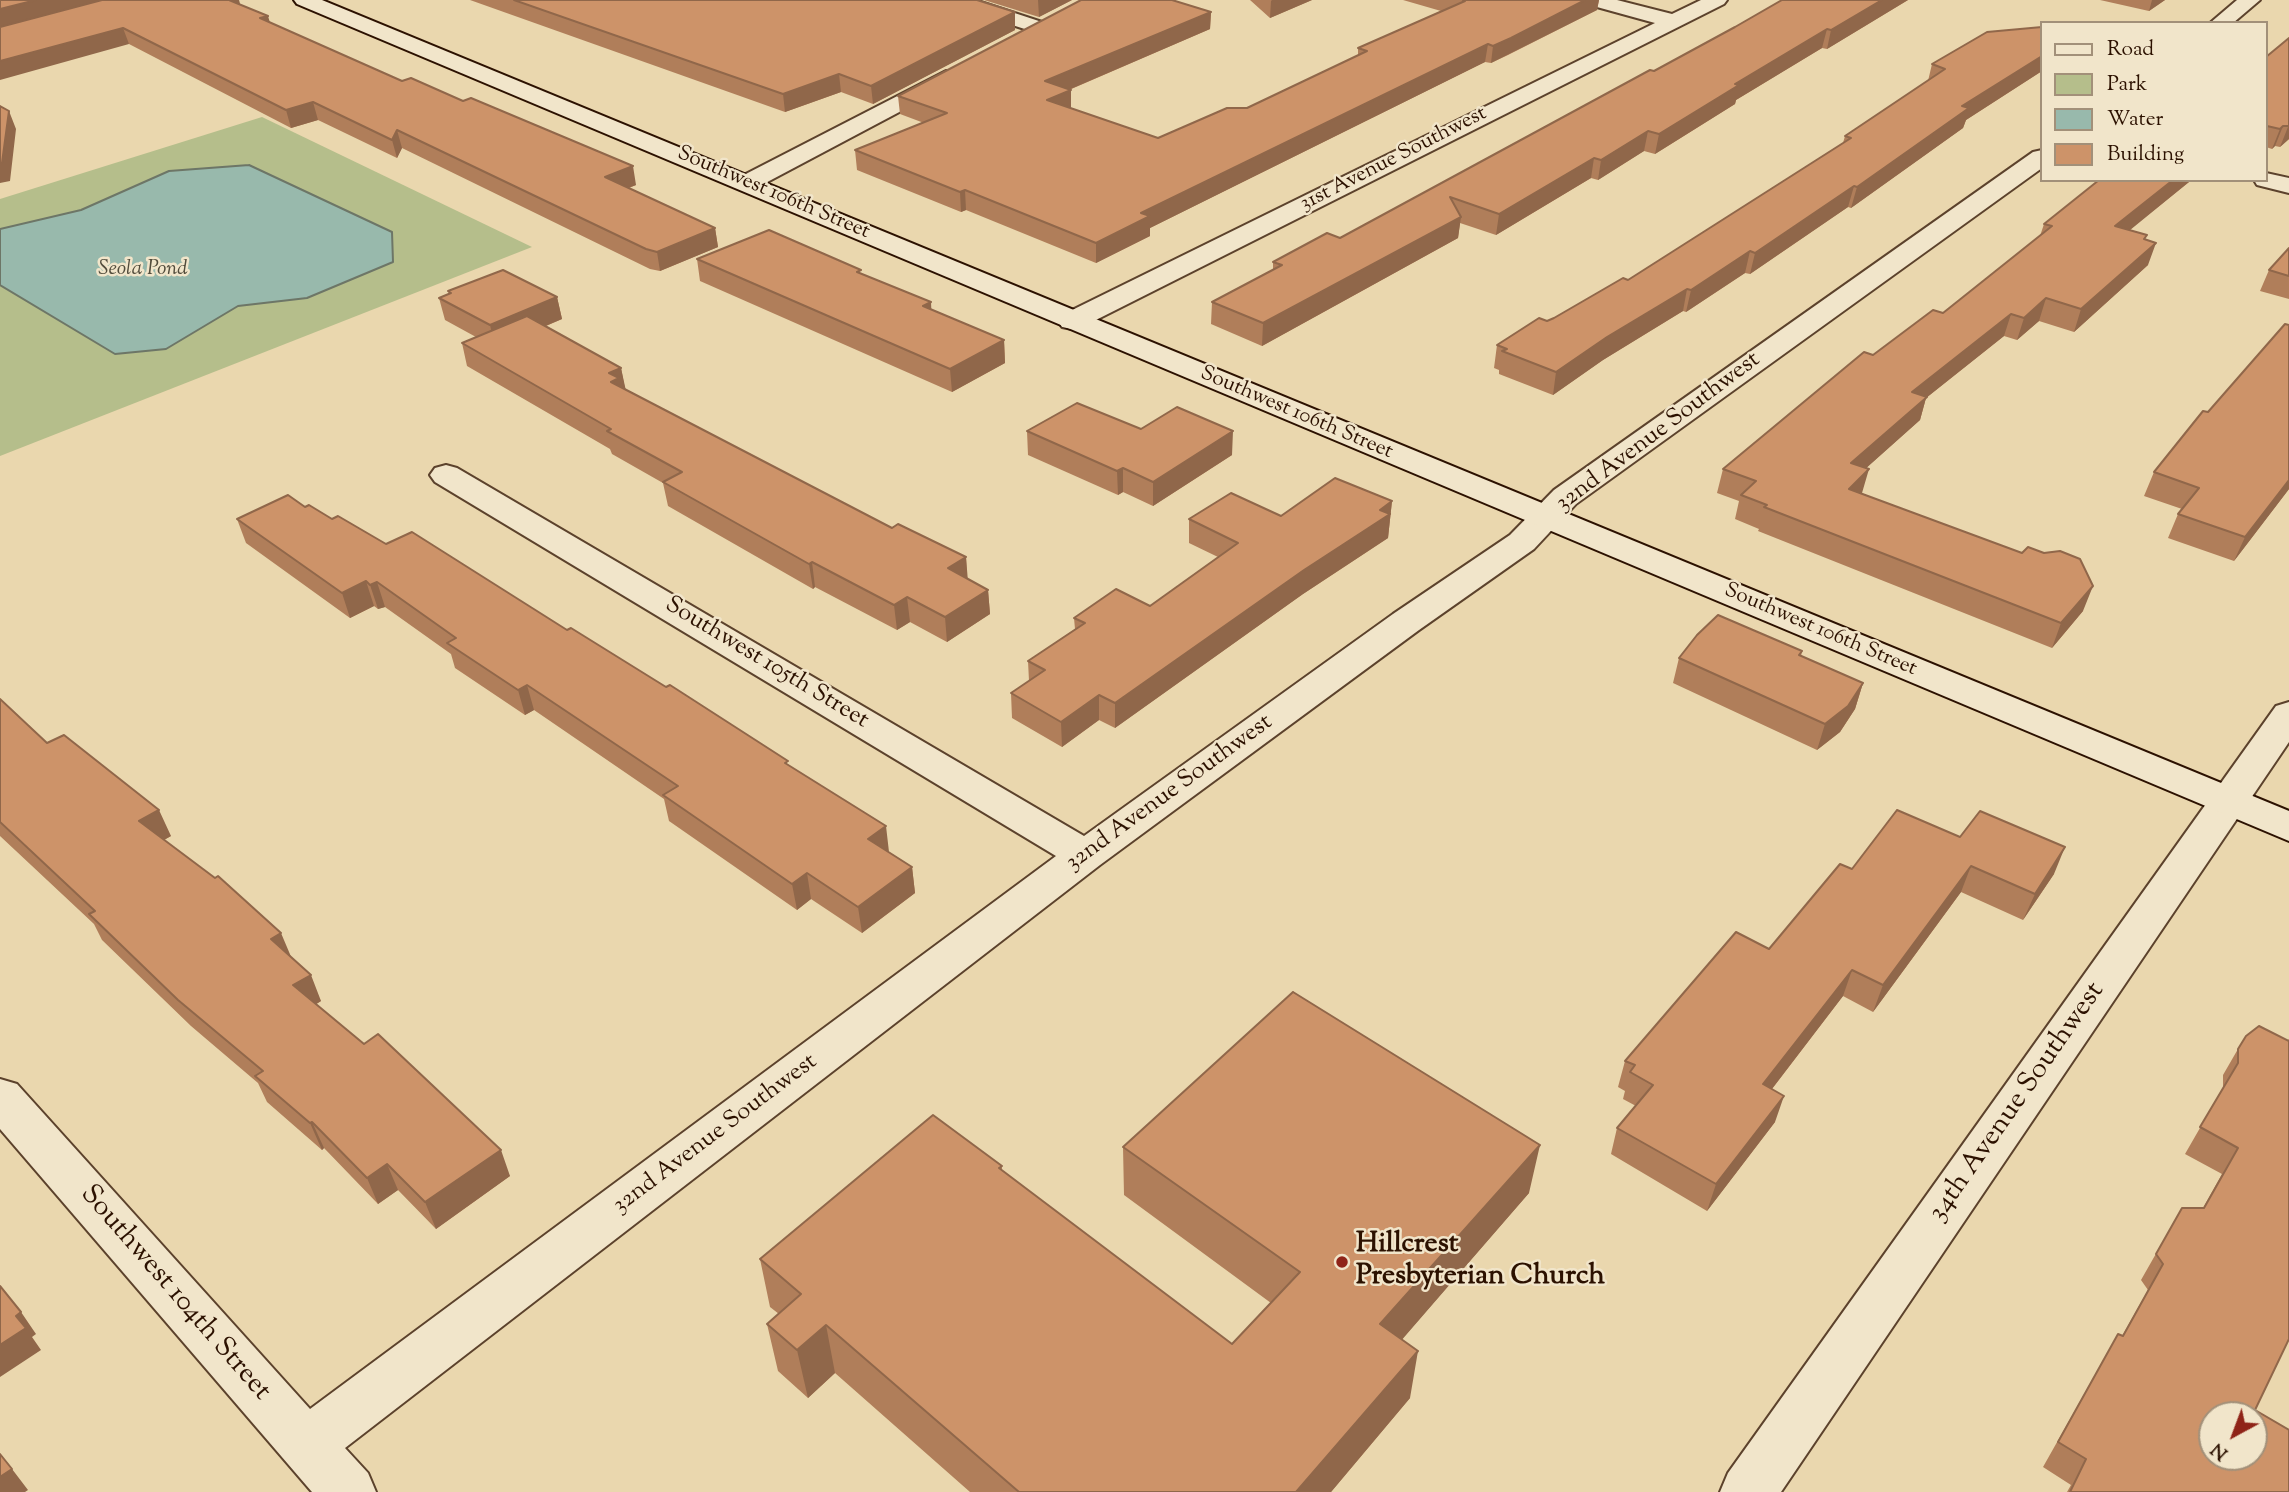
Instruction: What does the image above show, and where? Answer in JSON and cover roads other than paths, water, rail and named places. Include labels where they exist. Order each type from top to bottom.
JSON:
[{"type":"street","name":"Southwest 106th Street","points":[[304,0],[2289,827]]},
{"type":"street","points":[[954,0],[1041,28]]},
{"type":"street","points":[[1592,0],[1673,21]]},
{"type":"street","name":"31st Avenue Southwest","points":[[1072,321],[1717,0]]},
{"type":"street","points":[[2223,21],[2250,0]]},
{"type":"street","points":[[1017,41],[1062,17]]},
{"type":"street","points":[[747,183],[968,66]]},
{"type":"street","name":"32nd Avenue Southwest","points":[[306,1445],[1086,855],[1522,541],[1565,497],[2040,158]]},
{"type":"street","points":[[2268,181],[2289,186]]},
{"type":"street","name":"Southwest 105th Street","points":[[446,475],[1086,855]]},
{"type":"street","name":"34th Avenue Southwest","points":[[1748,1492],[2289,714]]},
{"type":"street","name":"Southwest 104th Street","points":[[7,1118],[348,1492]]},
{"type":"water","name":"Seola Pond","points":[[249,165],[392,232],[393,262],[307,298],[238,306],[166,349],[115,354],[0,285],[0,229],[81,210],[169,171]]},
{"type":"place","name":"Hillcrest Presbyterian Church","points":[[1342,1262]]}]
